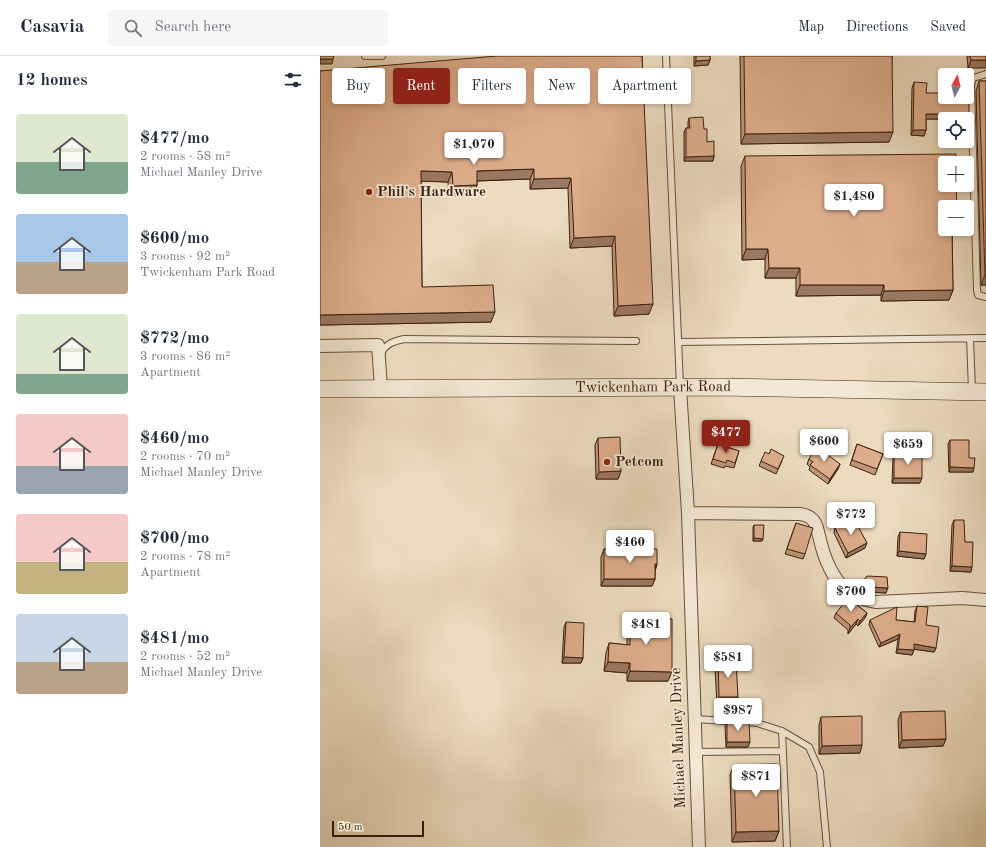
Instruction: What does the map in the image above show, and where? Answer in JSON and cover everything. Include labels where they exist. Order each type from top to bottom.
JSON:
[{"type":"main road","name":"Twickenham Park Road","points":[[320,388],[718,387],[979,392]]},
{"type":"street","points":[[320,346],[378,345],[381,388]]},
{"type":"street","name":"Michael Manley Drive","points":[[680,388],[688,513],[699,847]]},
{"type":"street","points":[[688,513],[800,514],[810,516],[815,523],[822,550],[832,574],[842,586],[853,595],[863,599],[876,602],[962,598],[986,600]]},
{"type":"lane","points":[[364,56],[382,56]]},
{"type":"lane","points":[[666,56],[680,388]]},
{"type":"lane","points":[[986,74],[973,78],[971,84],[977,290],[978,295],[986,296]]},
{"type":"lane","points":[[970,338],[979,392]]},
{"type":"lane","points":[[678,342],[986,338]]},
{"type":"lane","points":[[379,360],[382,350],[391,342],[404,339],[636,341]]},
{"type":"lane","points":[[695,719],[757,723],[782,731],[809,747],[820,772],[827,847]]},
{"type":"lane","points":[[782,731],[787,847]]},
{"type":"lane","points":[[696,752],[783,751]]},
{"type":"building","points":[[320,56],[334,56],[333,59],[320,59]]},
{"type":"building","name":"Phil's Hardware","points":[[497,56],[642,56],[643,68],[598,68],[598,104],[644,104],[653,304],[618,306],[615,236],[574,238],[571,178],[534,179],[534,169],[477,171],[477,185],[453,186],[452,172],[421,171],[422,287],[493,285],[495,312],[320,315],[320,71],[332,70],[332,104],[385,104],[385,68],[355,68]]},
{"type":"building","points":[[696,56],[710,56],[710,60],[696,61]]},
{"type":"building","points":[[744,56],[892,56],[893,132],[745,134]]},
{"type":"building","points":[[970,56],[986,56],[986,60],[971,60]]},
{"type":"building","points":[[979,81],[986,81],[986,275],[985,275]]},
{"type":"building","points":[[914,82],[927,83],[926,93],[938,93],[938,104],[969,104],[969,112],[938,112],[938,114],[926,114],[926,130],[913,130]]},
{"type":"building","points":[[703,117],[704,129],[707,129],[707,142],[714,141],[714,156],[686,157],[686,128],[690,128],[689,118]]},
{"type":"building","points":[[956,154],[956,156],[938,156],[938,192],[956,192],[957,200],[938,200],[938,236],[952,236],[953,290],[884,291],[884,285],[800,285],[800,268],[769,268],[768,249],[746,249],[745,156]]},
{"type":"building","name":"Petcom","points":[[620,437],[621,471],[599,472],[598,438]]},
{"type":"building","points":[[950,440],[969,440],[969,458],[975,458],[974,468],[950,467]]},
{"type":"building","points":[[718,444],[739,451],[735,463],[727,460],[726,463],[713,459]]},
{"type":"building","points":[[857,444],[883,454],[877,469],[852,460]]},
{"type":"building","points":[[817,447],[840,464],[830,479],[810,465],[813,462],[809,459]]},
{"type":"building","points":[[771,449],[784,456],[778,469],[761,461],[765,452],[769,454]]},
{"type":"building","points":[[894,454],[922,455],[922,478],[894,478]]},
{"type":"building","points":[[854,519],[867,543],[848,553],[835,528]]},
{"type":"building","points":[[954,520],[964,520],[965,542],[973,542],[972,567],[952,566]]},
{"type":"building","points":[[796,523],[813,528],[805,554],[787,549]]},
{"type":"building","points":[[754,525],[764,525],[763,539],[754,538]]},
{"type":"building","points":[[900,532],[927,534],[926,554],[899,551]]},
{"type":"building","points":[[604,549],[657,549],[655,579],[604,579]]},
{"type":"building","points":[[867,576],[887,577],[888,588],[867,587],[860,584]]},
{"type":"building","points":[[852,601],[867,613],[860,621],[858,619],[850,628],[850,625],[836,613],[845,602],[851,610]]},
{"type":"building","points":[[917,606],[928,607],[926,625],[939,627],[936,648],[914,644],[914,650],[898,649],[900,634],[881,643],[870,620],[897,607],[896,620],[915,622]]},
{"type":"building","points":[[630,618],[672,619],[672,672],[630,671],[630,663],[608,662],[609,643],[630,645]]},
{"type":"building","points":[[566,622],[584,623],[583,658],[564,657]]},
{"type":"building","points":[[718,660],[736,660],[738,697],[719,697]]},
{"type":"building","points":[[945,711],[946,739],[902,740],[901,712]]},
{"type":"building","points":[[862,716],[862,745],[822,746],[821,717]]},
{"type":"building","points":[[727,722],[749,722],[750,742],[727,742]]},
{"type":"building","points":[[777,764],[779,831],[736,832],[734,765]]},
{"type":"place","name":"Phil's Hardware","points":[[369,192]]},
{"type":"place","name":"Petcom","points":[[607,462]]}]
